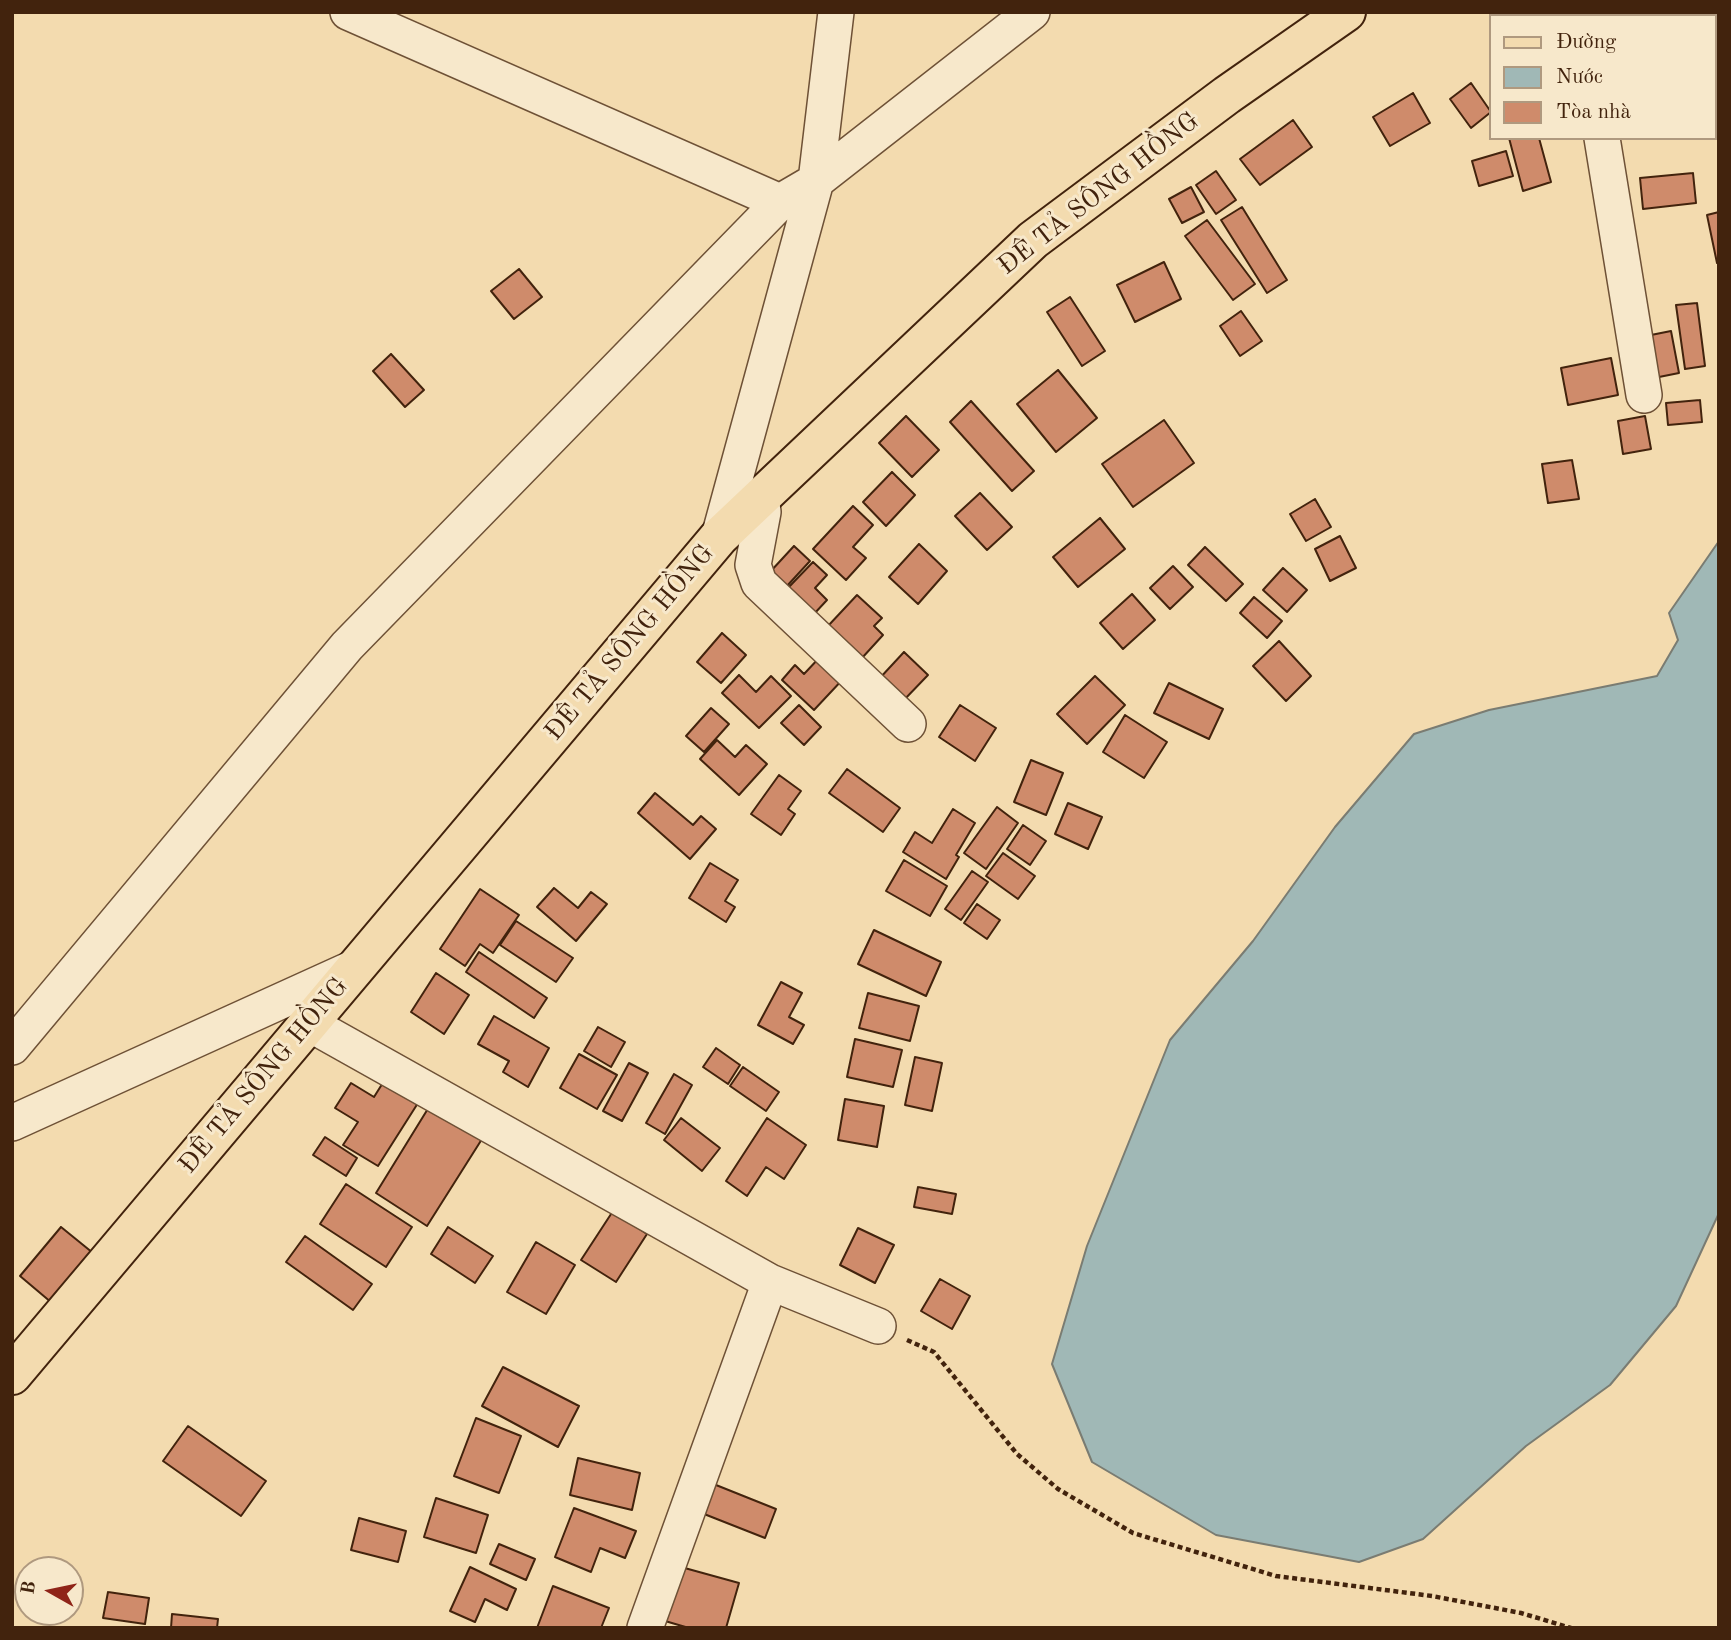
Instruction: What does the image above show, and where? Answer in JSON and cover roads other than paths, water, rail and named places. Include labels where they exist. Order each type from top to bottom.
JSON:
[{"type":"main road","name":"ĐÊ TẢ SÔNG HỒNG","points":[[12,1375],[719,537],[1032,240],[1227,95],[1346,12]]},
{"type":"street","points":[[348,12],[780,202]]},
{"type":"street","points":[[719,537],[816,181],[836,12]]},
{"type":"street","points":[[12,1047],[347,646],[780,202],[816,181],[1032,12]]},
{"type":"street","points":[[1602,140],[1644,396]]},
{"type":"street","points":[[761,497],[763,512],[752,565],[759,583],[908,724]]},
{"type":"street","points":[[12,1123],[358,966]]},
{"type":"street","points":[[308,1023],[770,1282],[878,1326]]},
{"type":"street","points":[[645,1628],[770,1282]]},
{"type":"water","points":[[1719,541],[1719,1213],[1676,1306],[1610,1385],[1526,1446],[1423,1539],[1359,1562],[1216,1535],[1092,1462],[1052,1364],[1087,1246],[1170,1040],[1253,941],[1335,827],[1414,734],[1489,710],[1657,676],[1678,640],[1669,613]]}]
